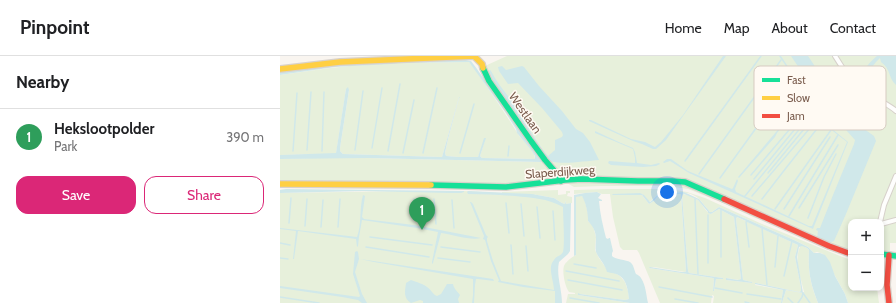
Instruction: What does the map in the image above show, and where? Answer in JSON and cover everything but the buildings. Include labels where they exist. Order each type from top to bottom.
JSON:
[{"type":"street","name":"Westlaan","points":[[280,69],[340,62],[474,56],[482,64],[487,77],[561,181]]},
{"type":"street","points":[[835,56],[842,66]]},
{"type":"street","points":[[886,104],[896,111]]},
{"type":"street","points":[[880,219],[885,201],[896,176]]},
{"type":"street","name":"Slaperdijkweg","points":[[280,184],[506,187],[582,179],[685,182],[698,186],[829,246],[848,253]]},
{"type":"street","points":[[884,222],[896,220]]},
{"type":"street","points":[[884,254],[896,256]]},
{"type":"street","points":[[889,255],[887,285],[889,303]]},
{"type":"green space","points":[[507,56],[833,56],[840,66],[754,66],[754,130],[886,130],[886,106],[896,113],[896,174],[880,219],[848,219],[848,251],[837,248],[698,185],[565,177],[555,170],[491,81],[486,68],[487,65]]},
{"type":"green space","points":[[836,56],[896,56],[896,110],[886,104],[886,66],[843,66]]},
{"type":"green space","points":[[469,62],[520,137],[531,148],[535,159],[482,158],[480,156],[485,140],[478,157],[446,156],[445,153],[448,139],[459,97],[442,157],[343,154],[340,151],[340,148],[349,90],[346,89],[336,154],[280,155],[280,75],[350,66],[395,63]]},
{"type":"green space","points":[[313,158],[541,162],[546,164],[554,172],[556,177],[555,179],[502,185],[312,181],[280,182],[280,159]]},
{"type":"green space","points":[[896,179],[896,243],[890,243],[890,253],[884,252],[884,219],[882,219]]},
{"type":"green space","points":[[565,182],[665,183],[686,185],[696,188],[814,242],[688,189],[668,186],[574,187]]},
{"type":"green space","points":[[670,189],[687,192],[705,198],[762,224],[848,259],[848,291],[877,291],[879,303],[848,303],[845,294],[823,254],[817,252],[814,253],[808,247],[794,240],[719,207],[710,212],[695,196],[680,192],[658,194],[649,202],[642,194],[613,194],[642,195],[649,204],[659,195],[681,194],[686,271],[654,267],[649,268],[713,278],[713,291],[716,279],[723,278],[689,273],[688,271],[683,194],[698,200],[707,212],[711,214],[719,209],[734,217],[741,279],[726,278],[726,280],[752,283],[743,280],[737,217],[798,245],[795,257],[801,291],[799,292],[756,283],[755,285],[783,290],[781,303],[713,303],[714,296],[712,295],[711,303],[660,303],[637,250],[623,250],[620,247],[613,217],[610,194],[602,194],[597,192],[574,194],[574,190]]},
{"type":"green space","points":[[558,190],[558,195],[566,194],[566,191],[570,191],[567,196],[572,197],[572,203],[566,204],[565,201],[565,204],[554,198],[532,194],[565,207],[565,253],[557,260],[559,303],[280,303],[280,193],[464,191],[502,193]]},
{"type":"green space","points":[[579,196],[584,198],[588,213],[588,221],[593,226],[596,237],[595,250],[606,268],[620,276],[625,282],[629,299],[625,300],[580,294],[578,295],[630,303],[566,303],[568,294],[575,294],[569,292],[568,290],[563,270],[566,263],[576,255],[576,197]]},
{"type":"green space","points":[[801,245],[809,250],[810,277],[818,303],[782,303],[786,290],[804,292],[798,262]]},
{"type":"water","points":[[723,56],[726,56],[666,140],[656,149],[633,141],[589,121],[591,120],[631,139],[645,142],[655,147],[661,142],[683,115]]},
{"type":"water","points":[[779,56],[781,56],[788,66],[786,66]]},
{"type":"water","points":[[791,56],[808,56],[815,66],[798,66]]},
{"type":"water","points":[[877,56],[896,56],[896,85],[880,58],[873,66],[868,66]]},
{"type":"water","points":[[471,61],[477,69],[541,162],[368,158],[280,159],[280,155],[336,153],[346,89],[348,87],[349,90],[340,148],[340,151],[343,154],[442,157],[460,97],[448,139],[445,153],[446,156],[478,157],[484,138],[486,138],[480,156],[482,158],[535,159],[532,151],[517,133],[505,112],[469,62],[402,63]]},
{"type":"water","points":[[398,62],[392,64],[335,67],[280,75],[280,72],[346,64]]},
{"type":"water","points":[[502,66],[506,70],[522,66],[524,67],[576,129],[583,133],[590,142],[599,160],[567,163],[549,161],[494,82],[489,71],[491,71],[514,104],[534,137],[548,156],[555,150],[555,140],[562,137],[562,132],[518,83],[508,84],[499,71],[498,67]]},
{"type":"water","points":[[779,130],[739,178],[738,177],[776,132]]},
{"type":"water","points":[[831,130],[848,142],[813,229],[689,173],[670,161],[663,162],[667,159],[671,159],[688,171],[732,189],[737,179],[738,181],[735,189],[736,192],[809,226],[812,226],[847,142]]},
{"type":"water","points":[[846,130],[866,130],[874,136],[876,141],[834,241],[829,243],[817,238],[818,231],[816,230],[817,228],[820,228],[855,140]]},
{"type":"water","points":[[595,131],[633,148],[637,163],[651,165],[660,164],[656,166],[643,167],[611,165],[608,163],[609,161],[635,163],[633,149],[595,133]]},
{"type":"water","points":[[280,190],[464,192],[363,191],[280,193]]},
{"type":"water","points":[[468,191],[532,194],[554,198],[565,204],[566,201],[566,204],[571,203],[570,251],[559,262],[558,267],[562,303],[555,303],[555,291],[498,282],[499,280],[491,261],[485,240],[483,239],[484,236],[470,202],[473,204],[488,237],[487,241],[501,281],[554,290],[551,266],[555,259],[563,252],[564,248],[563,207],[539,199],[515,196],[468,194]]},
{"type":"water","points":[[597,192],[601,194],[598,198],[602,200],[599,201],[601,215],[606,238],[610,238],[613,251],[612,256],[631,263],[636,274],[641,277],[644,284],[648,303],[630,303],[578,295],[578,293],[625,300],[629,299],[627,286],[622,278],[618,275],[607,272],[596,252],[595,234],[593,227],[588,221],[585,202],[582,196],[576,197],[576,255],[574,256],[574,195]]},
{"type":"water","points":[[684,192],[699,199],[710,212],[719,207],[794,240],[808,247],[814,253],[825,255],[830,262],[848,303],[818,303],[810,277],[809,250],[802,246],[799,247],[797,257],[803,293],[786,290],[781,303],[783,290],[755,284],[799,292],[801,291],[795,257],[798,245],[737,217],[743,280],[752,283],[726,280],[726,278],[741,279],[734,217],[719,209],[711,214],[708,213],[698,200],[684,194],[682,195],[688,271],[689,273],[723,279],[716,279],[713,291],[713,278],[649,268],[682,272],[686,271],[681,194],[659,195],[649,204],[642,195],[612,194],[640,193],[650,202],[659,193]]},
{"type":"water","points":[[363,195],[365,196],[362,217],[364,219],[414,225],[481,238],[467,238],[441,233],[432,264],[438,232],[362,220],[357,247],[356,239],[298,231],[293,259],[296,231],[280,228],[357,237]]},
{"type":"water","points":[[357,251],[359,259],[355,272],[362,294],[367,303],[342,297],[280,288],[280,286],[359,297],[360,296],[353,274],[355,252]]},
{"type":"water","points":[[360,259],[493,279],[494,281],[476,279],[474,303],[472,303],[473,279]]},
{"type":"water","points":[[411,280],[426,286],[437,296],[441,294],[447,284],[453,284],[460,295],[458,299],[459,303],[423,303],[423,301],[420,300],[411,303],[408,301],[405,292],[406,283]]},
{"type":"waterway","points":[[685,161],[761,56]]},
{"type":"waterway","points":[[777,66],[781,60]]},
{"type":"waterway","points":[[388,151],[400,84]]},
{"type":"waterway","points":[[372,148],[382,88]]},
{"type":"waterway","points":[[423,153],[437,88]]},
{"type":"waterway","points":[[355,150],[363,91]]},
{"type":"waterway","points":[[307,150],[311,92]]},
{"type":"waterway","points":[[322,151],[324,92]]},
{"type":"waterway","points":[[293,151],[297,93]]},
{"type":"waterway","points":[[699,174],[754,98]]},
{"type":"waterway","points":[[403,153],[414,100]]},
{"type":"waterway","points":[[460,153],[474,104]]},
{"type":"waterway","points":[[720,178],[755,130]]},
{"type":"waterway","points":[[751,175],[789,130]]},
{"type":"waterway","points":[[754,179],[794,130]]},
{"type":"waterway","points":[[745,196],[799,130]]},
{"type":"waterway","points":[[768,173],[803,130]]},
{"type":"waterway","points":[[752,196],[808,130]]},
{"type":"waterway","points":[[762,199],[816,130]]},
{"type":"waterway","points":[[775,209],[831,130]]},
{"type":"waterway","points":[[789,216],[838,135]]},
{"type":"waterway","points":[[784,209],[830,137]]},
{"type":"waterway","points":[[799,208],[838,145]]},
{"type":"waterway","points":[[508,156],[509,146]]},
{"type":"waterway","points":[[808,218],[824,177],[836,154]]},
{"type":"waterway","points":[[289,223],[291,198]]},
{"type":"waterway","points":[[305,226],[307,199]]},
{"type":"waterway","points":[[338,227],[340,199]]},
{"type":"waterway","points":[[414,199],[414,220]]},
{"type":"waterway","points":[[434,199],[436,224]]},
{"type":"waterway","points":[[695,199],[698,274]]},
{"type":"waterway","points":[[321,227],[323,200]]},
{"type":"waterway","points":[[452,200],[454,228]]},
{"type":"waterway","points":[[506,203],[509,233]]},
{"type":"waterway","points":[[521,204],[524,236]]},
{"type":"waterway","points":[[537,207],[540,238]]},
{"type":"waterway","points":[[721,210],[721,257]]},
{"type":"waterway","points":[[553,211],[555,240]]},
{"type":"waterway","points":[[708,215],[708,263]]},
{"type":"waterway","points":[[746,222],[749,247]]},
{"type":"waterway","points":[[762,228],[767,285]]},
{"type":"waterway","points":[[775,267],[778,236]]},
{"type":"waterway","points":[[370,237],[432,245]]},
{"type":"waterway","points":[[784,276],[792,241]]},
{"type":"waterway","points":[[280,243],[290,245]]},
{"type":"waterway","points":[[511,245],[513,274]]},
{"type":"waterway","points":[[526,246],[528,271]]},
{"type":"waterway","points":[[366,247],[429,257]]},
{"type":"waterway","points":[[441,247],[480,252]]},
{"type":"waterway","points":[[280,258],[288,259]]},
{"type":"waterway","points":[[438,258],[470,262]]},
{"type":"waterway","points":[[574,264],[596,268]]},
{"type":"waterway","points":[[566,271],[619,281]]},
{"type":"waterway","points":[[568,280],[622,290]]},
{"type":"waterway","points":[[659,287],[712,297]]},
{"type":"waterway","points":[[715,288],[742,293]]},
{"type":"waterway","points":[[803,293],[810,303]]},
{"type":"waterway","points":[[798,303],[803,293]]},
{"type":"waterway","points":[[747,294],[781,299]]},
{"type":"waterway","points":[[280,297],[319,303]]},
{"type":"waterway","points":[[570,298],[599,303]]},
{"type":"waterway","points":[[788,298],[793,303]]},
{"type":"waterway","points":[[675,299],[698,303]]},
{"type":"waterway","points":[[745,302],[749,303]]},
{"type":"traffic: fast","points":[[483,68],[489,81],[561,181]]},
{"type":"traffic: fast","points":[[431,185],[506,187],[582,179],[672,181],[685,182],[724,199]]},
{"type":"traffic: fast","points":[[884,254],[896,256]]},
{"type":"traffic: slow","points":[[280,69],[340,62],[474,56],[482,64],[483,68]]},
{"type":"traffic: slow","points":[[280,184],[431,185]]},
{"type":"traffic: jam","points":[[724,199],[829,246],[848,253]]},
{"type":"traffic: jam","points":[[889,255],[887,285],[889,303]]},
{"type":"place","name":"Hekslootpolder","points":[[422,230]]}]
